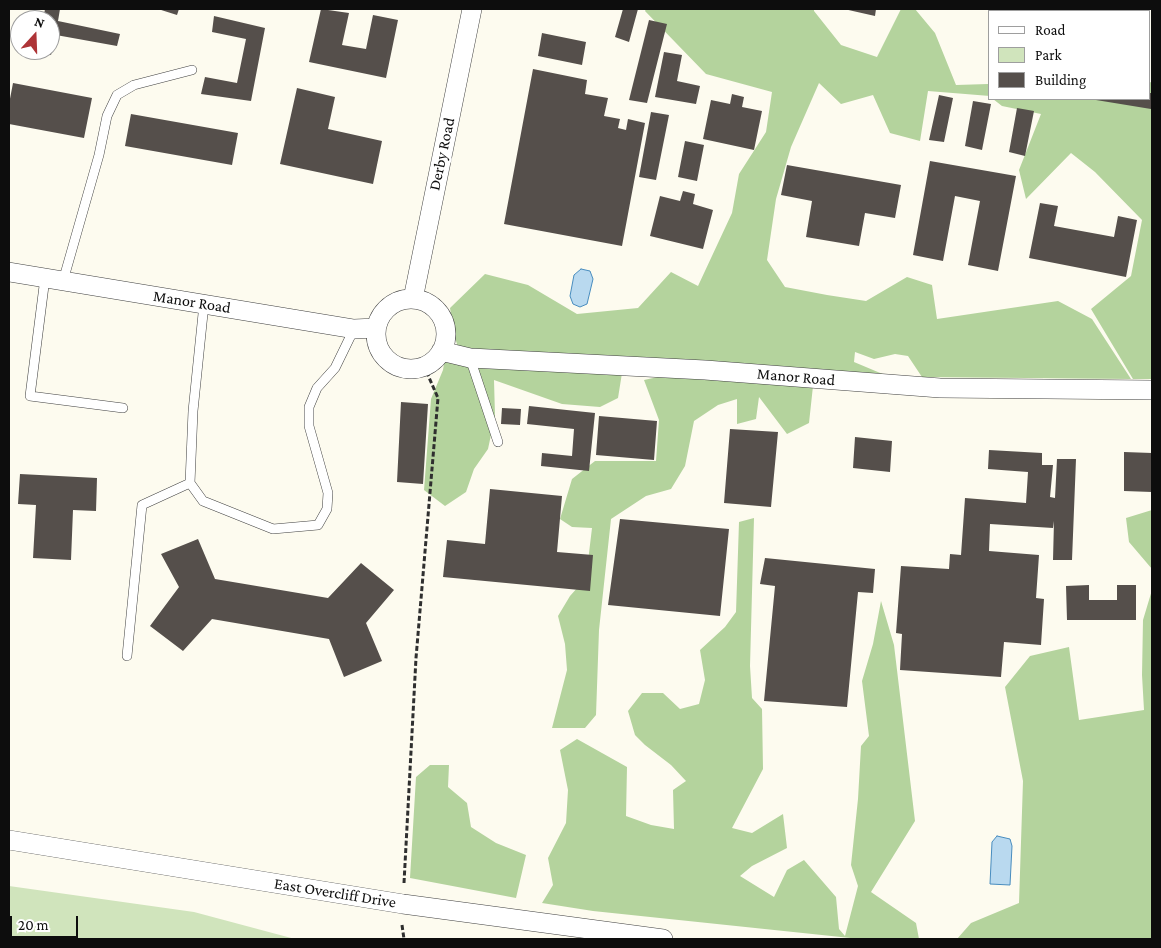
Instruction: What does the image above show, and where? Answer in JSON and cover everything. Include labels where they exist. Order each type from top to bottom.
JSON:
[{"type":"street","name":"Derby Road","points":[[413,299],[472,9]]},
{"type":"street","name":"Manor Road","points":[[9,272],[354,329],[376,328]]},
{"type":"street","points":[[413,299],[424,301],[442,317],[445,340],[441,351],[434,360],[424,366],[403,368],[385,357],[376,338],[376,328],[379,318],[393,303],[413,299]]},
{"type":"street","name":"Manor Road","points":[[441,351],[470,358],[705,370],[940,388],[1152,390]]},
{"type":"street","name":"East Overcliff Drive","points":[[9,840],[403,904],[663,939]]},
{"type":"lane","points":[[123,408],[30,396],[54,280],[100,155],[107,116],[117,95],[134,85],[192,70]]},
{"type":"lane","points":[[204,304],[193,411],[190,483],[204,501],[273,529],[318,525],[327,509],[328,493],[309,426],[309,407],[317,388],[335,368],[354,329]]},
{"type":"lane","points":[[470,358],[498,442]]},
{"type":"lane","points":[[127,656],[142,505],[190,483]]},
{"type":"path","points":[[403,904],[416,658],[438,398],[424,366]]},
{"type":"green space","points":[[646,9],[814,9],[841,45],[877,57],[901,9],[915,9],[935,33],[956,85],[988,84],[988,96],[928,91],[920,141],[890,133],[873,95],[841,104],[819,83],[791,147],[776,199],[767,260],[785,287],[866,301],[907,277],[932,285],[937,319],[1058,301],[1092,319],[1131,379],[922,377],[908,356],[895,354],[874,359],[855,352],[854,362],[885,375],[459,350],[450,308],[485,274],[528,285],[577,314],[638,308],[671,272],[698,286],[732,213],[739,174],[766,132],[772,92],[706,74],[645,11]]},
{"type":"green space","points":[[1152,83],[1152,379],[1133,379],[1091,309],[1131,276],[1142,220],[1095,172],[1071,153],[1026,199],[1019,170],[1041,114],[1002,106],[994,100],[1151,100]]},
{"type":"green space","points":[[445,358],[622,373],[618,398],[600,407],[562,404],[494,380],[495,416],[488,449],[474,469],[466,492],[445,506],[424,490],[431,399],[443,370]]},
{"type":"green space","points":[[667,375],[813,386],[809,423],[787,434],[759,397],[756,419],[737,424],[737,399],[718,405],[694,421],[685,466],[671,489],[646,496],[611,519],[599,630],[596,715],[585,728],[552,728],[567,670],[565,644],[558,616],[570,596],[586,578],[592,528],[572,527],[560,519],[572,479],[595,461],[656,461],[659,420],[644,380]]},
{"type":"green space","points":[[1152,510],[1152,569],[1129,542],[1126,518]]},
{"type":"green space","points":[[754,518],[750,666],[752,698],[762,709],[763,769],[732,828],[752,833],[783,814],[787,848],[752,866],[740,876],[774,897],[787,870],[804,860],[836,897],[839,929],[845,936],[858,886],[851,865],[861,746],[869,736],[862,681],[873,644],[881,601],[894,645],[915,821],[871,892],[916,923],[919,939],[860,939],[593,911],[542,903],[553,885],[548,858],[566,823],[568,790],[560,750],[577,739],[627,767],[626,816],[651,825],[674,829],[673,790],[686,781],[671,765],[635,735],[628,711],[642,693],[663,693],[680,709],[699,704],[705,680],[700,650],[725,627],[736,612],[739,522]]},
{"type":"green space","points":[[1152,590],[1152,939],[957,939],[971,923],[1019,903],[1023,781],[1005,687],[1030,656],[1069,647],[1079,720],[1144,710],[1142,675],[1143,620]]},
{"type":"green space","points":[[430,765],[449,765],[448,787],[467,803],[471,827],[496,843],[526,855],[516,898],[410,878],[416,777]]},
{"type":"green space","points":[[9,886],[194,912],[295,939],[9,939]]},
{"type":"water","points":[[581,269],[590,271],[593,279],[587,304],[580,307],[573,304],[570,296],[574,275]]},
{"type":"water","points":[[997,836],[1010,839],[1012,846],[1010,885],[990,884],[992,842]]},
{"type":"building","points":[[158,9],[179,9],[177,15]]},
{"type":"building","points":[[321,9],[349,13],[342,45],[366,49],[373,15],[398,20],[386,78],[309,62]]},
{"type":"building","points":[[623,9],[638,9],[629,42],[615,37]]},
{"type":"building","points":[[844,9],[876,9],[875,16]]},
{"type":"building","points":[[214,16],[265,28],[251,101],[201,94],[205,77],[237,83],[246,39],[212,32]]},
{"type":"building","points":[[649,20],[667,24],[647,103],[629,100]]},
{"type":"building","points":[[60,21],[120,34],[117,46],[60,36]]},
{"type":"building","points":[[542,33],[586,42],[582,65],[538,56]]},
{"type":"building","points":[[664,52],[682,55],[677,81],[700,86],[696,104],[655,97]]},
{"type":"building","points":[[533,69],[587,80],[585,94],[608,98],[604,116],[620,119],[618,128],[626,130],[628,119],[645,123],[622,246],[504,224]]},
{"type":"building","points":[[13,83],[92,98],[84,138],[9,124],[9,104]]},
{"type":"building","points":[[297,88],[335,97],[328,129],[382,141],[373,184],[280,164]]},
{"type":"building","points":[[1152,93],[1151,109],[1096,100],[1151,100]]},
{"type":"building","points":[[732,94],[744,97],[742,107],[762,111],[754,150],[703,139],[711,100],[730,104]]},
{"type":"building","points":[[939,95],[953,98],[944,142],[929,140]]},
{"type":"building","points":[[973,101],[991,104],[982,150],[965,146]]},
{"type":"building","points":[[1017,108],[1034,111],[1025,156],[1009,152]]},
{"type":"building","points":[[651,112],[669,115],[656,180],[639,177]]},
{"type":"building","points":[[131,114],[238,133],[232,165],[125,146]]},
{"type":"building","points":[[685,141],[704,145],[697,181],[678,177]]},
{"type":"building","points":[[930,161],[1016,176],[998,271],[968,265],[980,201],[955,196],[943,261],[913,255]]},
{"type":"building","points":[[787,165],[901,185],[895,218],[865,213],[859,246],[806,237],[812,201],[781,195]]},
{"type":"building","points":[[683,191],[695,194],[693,204],[713,210],[703,249],[650,236],[660,196],[680,201]]},
{"type":"building","points":[[1040,203],[1058,206],[1054,226],[1114,237],[1118,216],[1137,220],[1126,277],[1029,258]]},
{"type":"building","points":[[401,402],[428,404],[423,484],[397,482]]},
{"type":"building","points":[[529,406],[595,413],[589,471],[541,466],[542,453],[572,456],[574,429],[527,424]]},
{"type":"building","points":[[502,408],[521,409],[520,425],[501,424]]},
{"type":"building","points":[[599,416],[657,421],[654,460],[596,455]]},
{"type":"building","points":[[730,429],[778,432],[771,507],[724,503]]},
{"type":"building","points":[[855,437],[892,441],[890,472],[853,468]]},
{"type":"building","points":[[989,450],[1042,453],[1042,465],[1053,465],[1050,497],[1055,498],[1057,459],[1076,459],[1072,560],[1053,560],[1054,521],[1053,528],[990,524],[989,551],[1039,555],[1036,598],[1044,599],[1041,645],[1004,642],[1001,677],[900,670],[902,634],[896,633],[901,566],[949,569],[950,554],[961,555],[965,498],[1026,503],[1028,472],[988,469]]},
{"type":"building","points":[[1124,452],[1152,453],[1152,492],[1124,491]]},
{"type":"building","points":[[20,474],[97,478],[96,511],[73,510],[71,560],[33,558],[36,505],[18,504]]},
{"type":"building","points":[[490,489],[562,496],[557,552],[593,555],[590,591],[443,577],[447,540],[485,544]]},
{"type":"building","points":[[620,519],[729,529],[720,616],[608,605]]},
{"type":"building","points":[[198,539],[215,579],[328,598],[361,563],[394,590],[366,623],[382,661],[344,677],[329,639],[212,619],[183,651],[150,626],[179,587],[161,554]]},
{"type":"building","points":[[765,558],[875,569],[873,593],[858,592],[847,707],[764,701],[775,586],[760,584]]},
{"type":"building","points":[[1089,585],[1089,600],[1117,600],[1117,585],[1136,585],[1136,620],[1067,620],[1066,586]]}]
